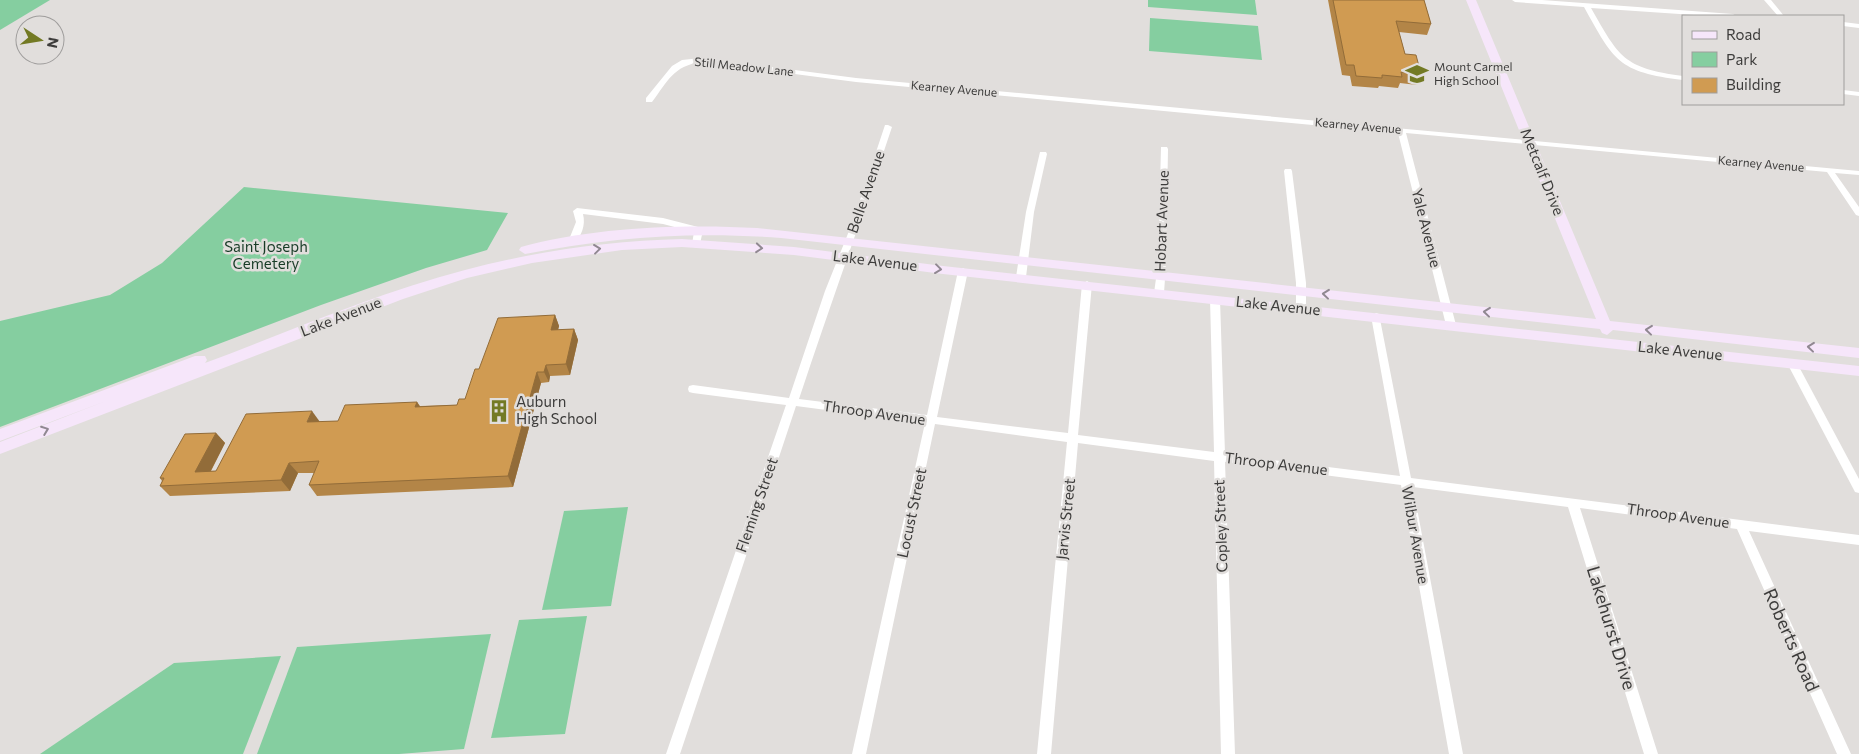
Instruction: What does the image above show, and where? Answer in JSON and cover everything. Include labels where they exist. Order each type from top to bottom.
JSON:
[{"type":"main road","name":"Metcalf Drive","points":[[1472,0],[1603,324],[1614,343]]},
{"type":"main road","name":"Lake Avenue","points":[[0,435],[425,277],[508,254],[572,242],[644,232],[745,231],[849,241],[1859,353]]},
{"type":"main road","name":"Lake Avenue","points":[[0,448],[388,300],[457,276],[571,252],[644,244],[696,244],[784,250],[963,272],[1087,284],[1859,371]]},
{"type":"street","points":[[1515,0],[1719,15]]},
{"type":"street","points":[[1767,0],[1780,15]]},
{"type":"street","points":[[1586,5],[1619,59],[1630,66],[1649,73],[1682,78]]},
{"type":"street","points":[[1844,24],[1859,26]]},
{"type":"street","name":"Still Meadow Lane","points":[[649,100],[675,68],[685,62],[701,60],[856,80]]},
{"type":"street","name":"Kearney Avenue","points":[[856,80],[1859,173]]},
{"type":"street","points":[[1844,92],[1859,94]]},
{"type":"street","name":"Belle Avenue","points":[[842,257],[888,127]]},
{"type":"street","name":"Yale Avenue","points":[[1401,130],[1451,325]]},
{"type":"street","name":"Hobart Avenue","points":[[1159,293],[1164,149]]},
{"type":"street","points":[[1022,277],[1034,192],[1043,154]]},
{"type":"street","points":[[1288,170],[1302,308]]},
{"type":"street","points":[[1829,170],[1859,213]]},
{"type":"street","name":"Lake Avenue","points":[[572,242],[581,221],[580,215],[576,211],[664,221],[699,230]]},
{"type":"street","points":[[696,244],[699,230]]},
{"type":"street","name":"Fleming Street","points":[[673,754],[842,257]]},
{"type":"street","name":"Locust Street","points":[[859,754],[963,272]]},
{"type":"street","name":"Jarvis Street","points":[[1044,754],[1087,284]]},
{"type":"street","name":"Copley Street","points":[[1215,299],[1228,754]]},
{"type":"street","name":"Wilbur Avenue","points":[[1376,316],[1456,754]]},
{"type":"street","points":[[1792,363],[1859,489]]},
{"type":"street","name":"Throop Avenue","points":[[693,389],[1859,540]]},
{"type":"street","name":"Lakehurst Drive","points":[[1572,502],[1651,754]]},
{"type":"street","name":"Roberts Road","points":[[1741,525],[1754,558],[1844,754]]},
{"type":"green space","points":[[0,0],[50,0],[25,15],[15,15],[15,21],[0,30]]},
{"type":"green space","points":[[1148,0],[1255,0],[1257,15],[1148,7]]},
{"type":"green space","points":[[1150,18],[1258,26],[1262,60],[1149,51]]},
{"type":"green space","name":"Saint Joseph Cemetery","points":[[244,187],[508,213],[487,250],[426,268],[321,305],[0,427],[0,321],[110,295],[162,263]]},
{"type":"green space","points":[[628,507],[611,606],[542,610],[564,511]]},
{"type":"green space","points":[[587,616],[565,734],[491,738],[519,620]]},
{"type":"green space","points":[[491,634],[464,749],[399,754],[257,754],[297,647]]},
{"type":"green space","points":[[281,656],[243,754],[40,754],[174,663]]},
{"type":"building","name":"Mount Carmel High School","points":[[1333,0],[1424,0],[1431,24],[1396,21],[1405,54],[1416,55],[1421,74],[1401,72],[1402,77],[1382,75],[1382,78],[1356,76],[1354,65],[1346,65]]},
{"type":"building","name":"Auburn High School","points":[[555,315],[551,330],[574,329],[566,364],[546,365],[544,372],[537,372],[508,476],[309,485],[319,461],[289,463],[281,480],[160,486],[164,478],[160,478],[185,434],[216,433],[195,472],[216,471],[246,414],[312,411],[307,422],[338,421],[345,405],[417,402],[415,407],[457,405],[459,399],[465,399],[475,369],[479,369],[498,318]]},
{"type":"place","name":"Mount Carmel High School","points":[[1417,74]]},
{"type":"place","name":"Auburn High School","points":[[499,411]]}]
